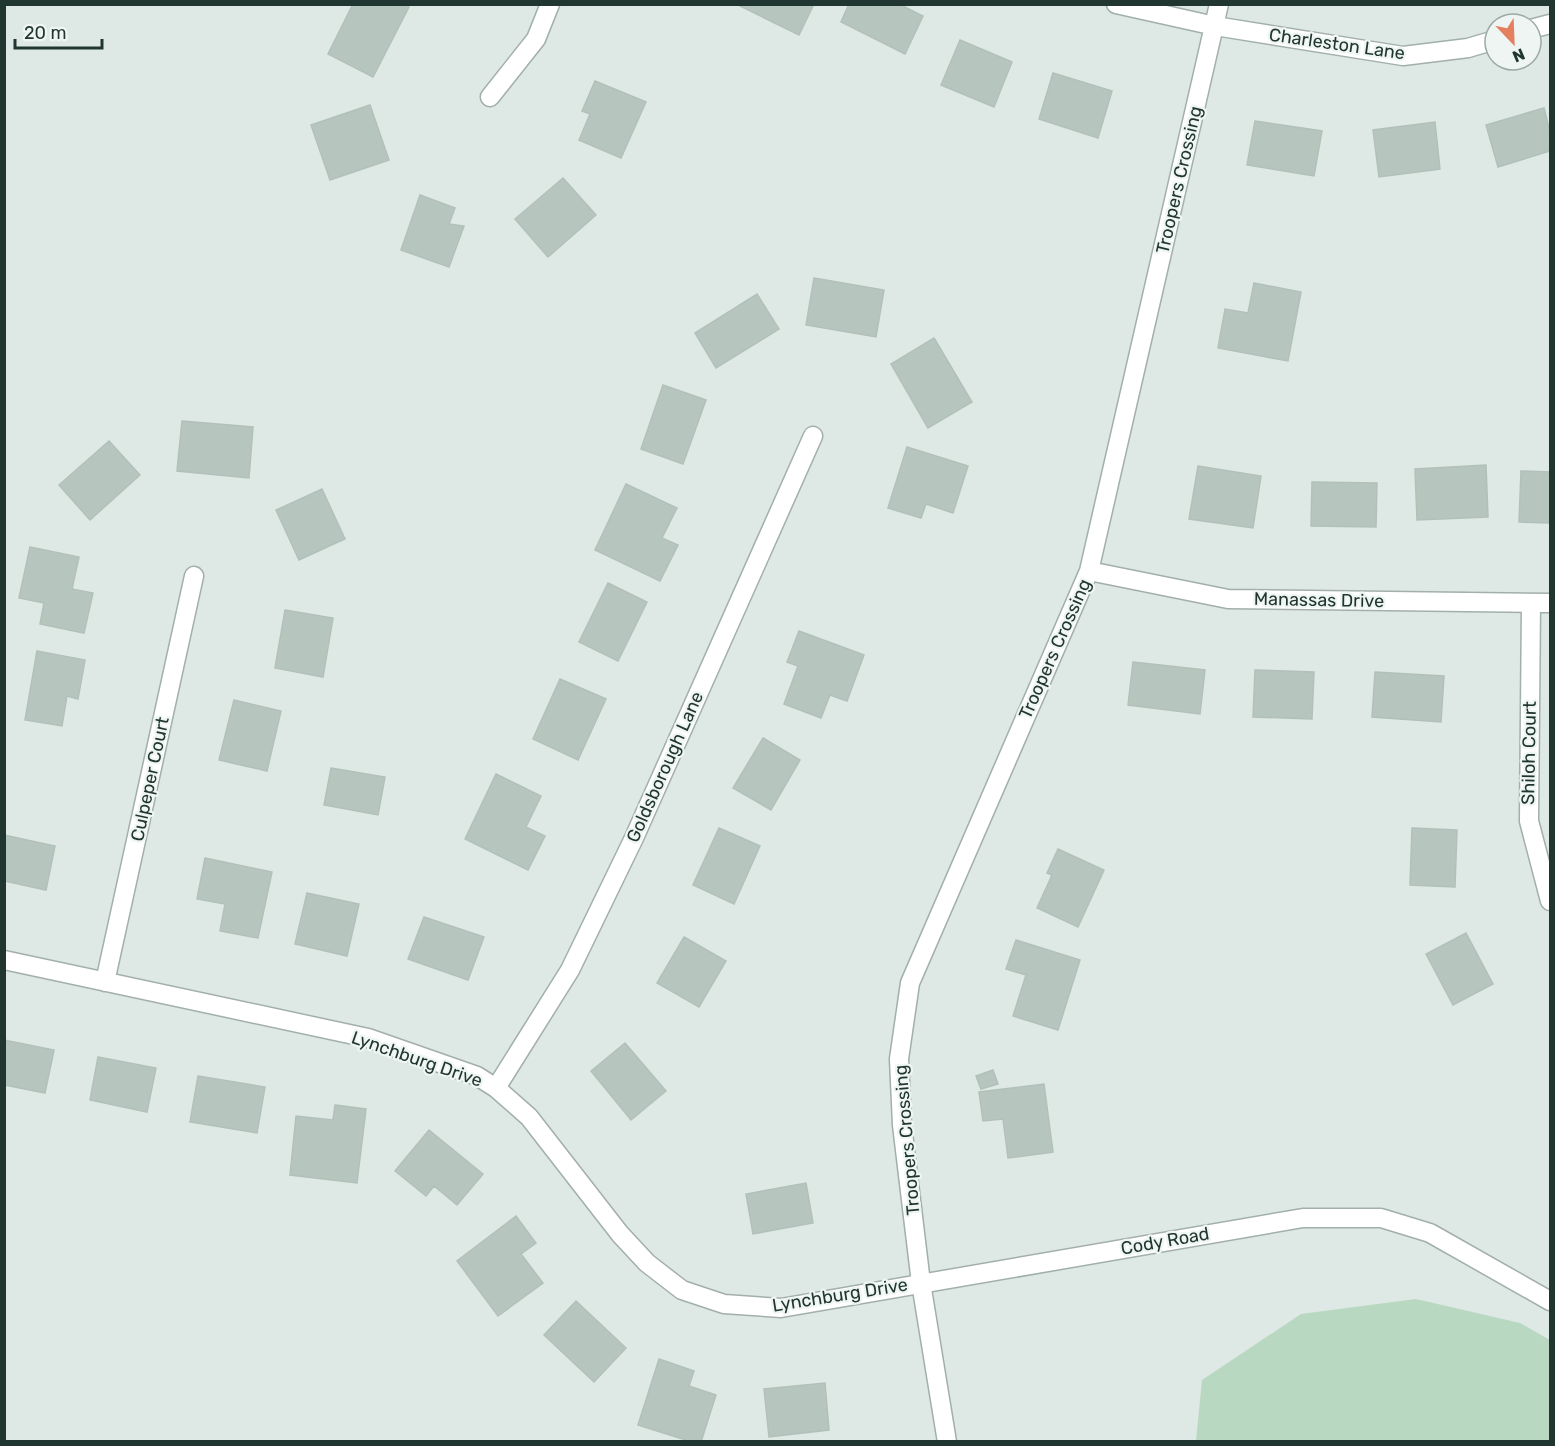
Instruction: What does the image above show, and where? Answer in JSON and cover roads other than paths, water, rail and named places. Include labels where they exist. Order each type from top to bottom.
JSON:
[{"type":"street","points":[[490,97],[536,39],[550,4]]},
{"type":"street","name":"Charleston Lane","points":[[1116,4],[1215,26],[1403,56],[1468,48],[1483,44]]},
{"type":"street","name":"Troopers Crossing","points":[[921,1283],[902,1125],[899,1059],[910,983],[1089,571],[1215,26],[1218,4]]},
{"type":"street","name":"Goldsborough Lane","points":[[496,1088],[570,970],[634,838],[813,436]]},
{"type":"street","name":"Manassas Drive","points":[[1089,571],[1228,599],[1551,603]]},
{"type":"street","name":"Culpeper Court","points":[[105,982],[194,576]]},
{"type":"street","name":"Shiloh Court","points":[[1531,603],[1529,821],[1551,901]]},
{"type":"street","name":"Lynchburg Drive","points":[[4,960],[369,1038],[477,1076],[496,1088],[529,1117],[620,1234],[647,1263],[682,1290],[724,1304],[781,1308],[921,1283]]},
{"type":"street","name":"Cody Road","points":[[921,1283],[1303,1218],[1382,1218],[1430,1233],[1551,1301]]},
{"type":"street","points":[[921,1283],[947,1442]]}]
